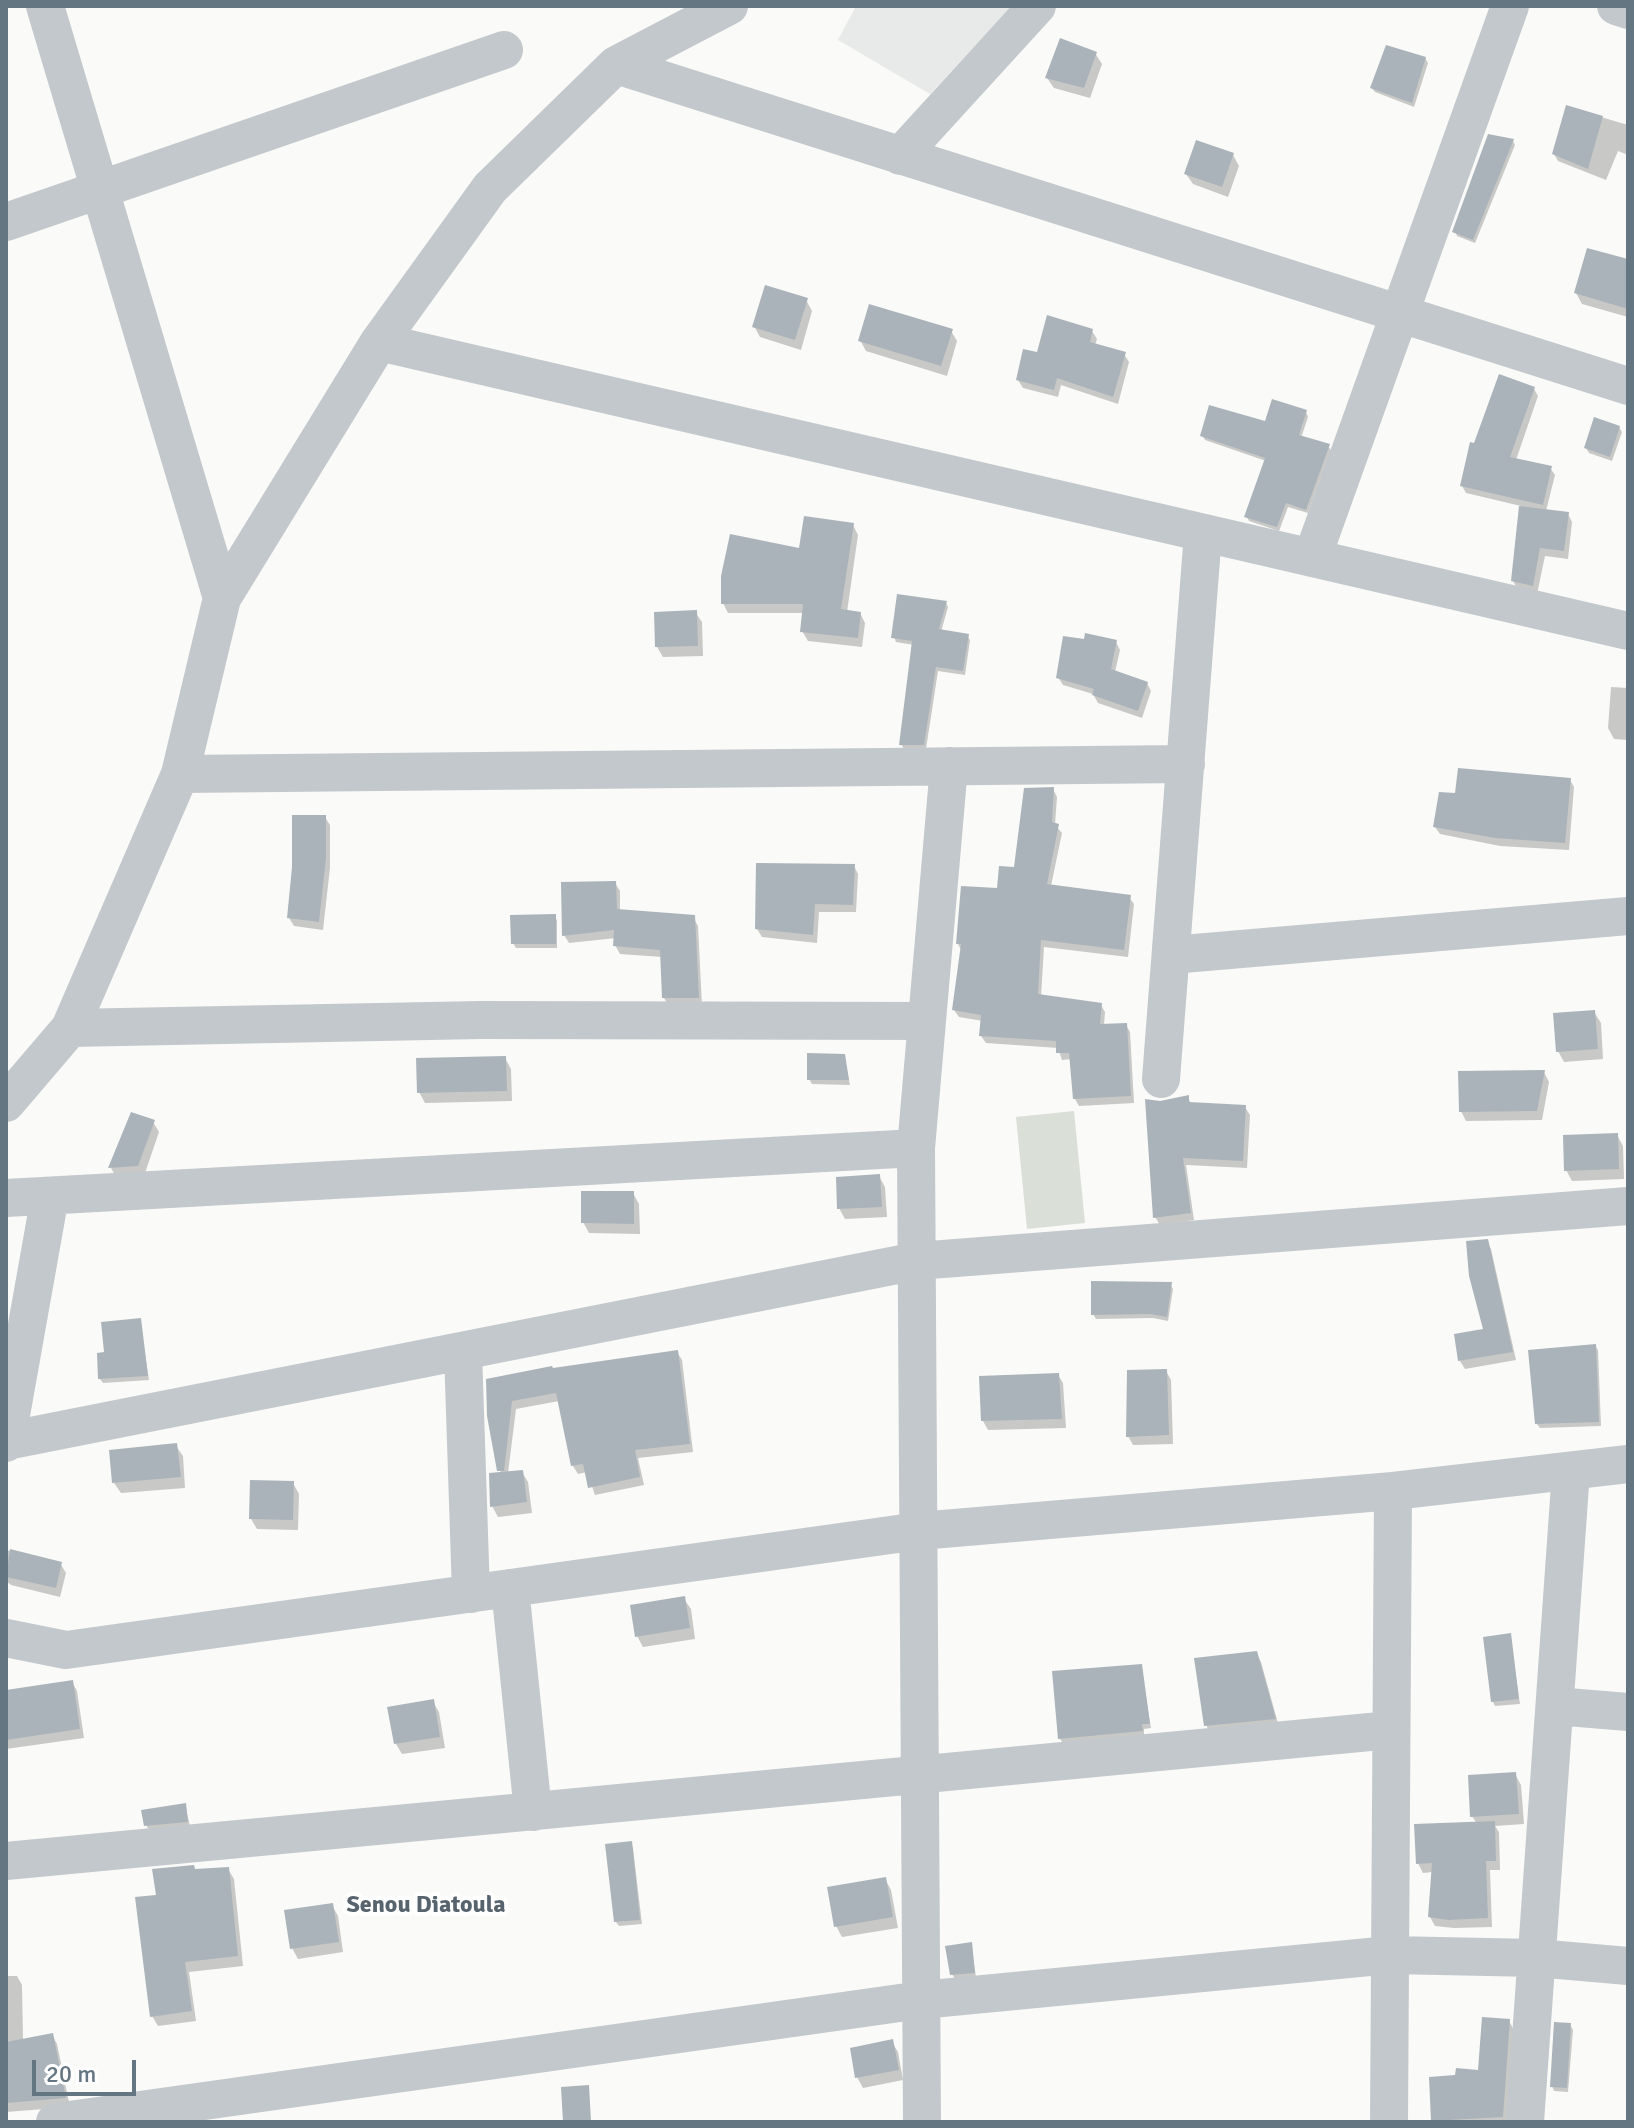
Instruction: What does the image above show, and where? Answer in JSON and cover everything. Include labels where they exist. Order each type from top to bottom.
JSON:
[{"type":"street","points":[[45,6],[222,598]]},
{"type":"street","points":[[6,1103],[70,1028],[180,774],[222,598],[379,342],[490,188],[616,65],[729,6]]},
{"type":"street","points":[[900,156],[1037,6]]},
{"type":"street","points":[[1312,558],[1510,6]]},
{"type":"street","points":[[1616,6],[1628,10]]},
{"type":"street","points":[[6,222],[504,50]]},
{"type":"street","points":[[616,65],[1628,386]]},
{"type":"street","points":[[379,342],[1628,631]]},
{"type":"street","points":[[1161,1079],[1203,533]]},
{"type":"street","points":[[180,774],[1186,764]]},
{"type":"street","points":[[922,2122],[916,1148],[949,766]]},
{"type":"street","points":[[1171,955],[1628,916]]},
{"type":"street","points":[[70,1028],[481,1020],[927,1021]]},
{"type":"street","points":[[6,1198],[916,1148]]},
{"type":"street","points":[[50,1196],[6,1442],[917,1261],[1628,1206]]},
{"type":"street","points":[[463,1351],[471,1594]]},
{"type":"street","points":[[6,1638],[66,1650],[919,1531],[1393,1491],[1628,1464]]},
{"type":"street","points":[[1525,2122],[1571,1471]]},
{"type":"street","points":[[1389,2122],[1393,1491]]},
{"type":"street","points":[[510,1588],[533,1812]]},
{"type":"street","points":[[1555,1706],[1628,1712]]},
{"type":"street","points":[[6,1861],[1391,1730]]},
{"type":"street","points":[[55,2122],[921,2000],[1390,1955],[1536,1958],[1628,1966]]},
{"type":"shaded area","points":[[856,6],[1012,6],[930,94],[838,40]]},
{"type":"shaded area","points":[[1074,1111],[1085,1223],[1027,1229],[1016,1117]]},
{"type":"building","points":[[1060,38],[1097,52],[1084,88],[1045,78]]},
{"type":"building","points":[[1386,45],[1426,57],[1412,103],[1370,88]]},
{"type":"building","points":[[1566,105],[1603,116],[1588,169],[1552,154]]},
{"type":"building","points":[[1488,134],[1514,139],[1473,240],[1452,232]]},
{"type":"building","points":[[1196,140],[1234,153],[1222,187],[1184,174]]},
{"type":"building","points":[[1587,248],[1628,259],[1628,309],[1574,293]]},
{"type":"building","points":[[765,285],[808,298],[795,340],[752,327]]},
{"type":"building","points":[[869,304],[953,329],[941,366],[858,341]]},
{"type":"building","points":[[1047,315],[1093,329],[1090,342],[1126,352],[1113,397],[1057,378],[1054,390],[1016,380],[1023,349],[1037,352]]},
{"type":"building","points":[[1499,374],[1535,387],[1510,457],[1552,466],[1543,505],[1460,486],[1470,442],[1474,443]]},
{"type":"building","points":[[1272,399],[1307,410],[1299,435],[1330,444],[1306,510],[1286,503],[1277,527],[1244,517],[1265,458],[1200,436],[1209,405],[1265,421]]},
{"type":"building","points":[[1594,417],[1620,426],[1610,457],[1584,448]]},
{"type":"building","points":[[1519,506],[1569,512],[1564,551],[1540,548],[1533,586],[1511,581]]},
{"type":"building","points":[[804,516],[854,523],[841,609],[861,612],[858,638],[800,632],[803,604],[721,604],[721,576],[730,534],[799,548]]},
{"type":"building","points":[[897,594],[947,601],[939,629],[969,634],[963,671],[936,667],[924,745],[899,745],[912,641],[891,638]]},
{"type":"building","points":[[697,610],[698,646],[655,647],[654,612]]},
{"type":"building","points":[[1085,633],[1117,640],[1111,669],[1148,682],[1138,711],[1092,695],[1094,689],[1056,678],[1063,636],[1084,639]]},
{"type":"building","points":[[1458,768],[1571,778],[1565,843],[1495,838],[1433,827],[1439,792],[1455,793]]},
{"type":"building","points":[[1054,787],[1052,822],[1059,824],[1047,884],[1131,895],[1124,950],[1041,940],[1038,994],[1102,1003],[1100,1024],[1127,1023],[1131,1096],[1073,1099],[1069,1053],[1056,1053],[1056,1041],[979,1036],[981,1015],[952,1010],[961,944],[956,944],[961,886],[997,888],[999,866],[1014,867],[1024,788]]},
{"type":"building","points":[[292,815],[326,815],[326,858],[319,922],[287,918],[292,867]]},
{"type":"building","points":[[756,863],[855,864],[853,905],[815,904],[813,935],[755,929]]},
{"type":"building","points":[[616,881],[617,909],[695,915],[699,998],[662,998],[660,950],[613,946],[614,930],[562,936],[561,882]]},
{"type":"building","points":[[556,914],[556,944],[511,944],[510,915]]},
{"type":"building","points":[[1595,1010],[1598,1049],[1556,1052],[1553,1013]]},
{"type":"building","points":[[807,1053],[845,1054],[849,1080],[807,1080]]},
{"type":"building","points":[[506,1056],[507,1091],[417,1093],[416,1058]]},
{"type":"building","points":[[1545,1070],[1537,1111],[1459,1112],[1458,1071]]},
{"type":"building","points":[[1189,1095],[1189,1102],[1246,1105],[1243,1161],[1183,1158],[1191,1213],[1153,1218],[1145,1099],[1160,1101]]},
{"type":"building","points":[[131,1112],[155,1120],[138,1166],[108,1168]]},
{"type":"building","points":[[1618,1133],[1619,1169],[1564,1171],[1563,1135]]},
{"type":"building","points":[[880,1174],[882,1207],[837,1209],[836,1177]]},
{"type":"building","points":[[581,1191],[634,1191],[634,1224],[581,1223]]},
{"type":"building","points":[[1488,1239],[1513,1352],[1458,1361],[1454,1334],[1483,1329],[1469,1276],[1466,1241]]},
{"type":"building","points":[[1091,1281],[1172,1282],[1167,1317],[1150,1314],[1091,1315]]},
{"type":"building","points":[[141,1318],[148,1376],[98,1379],[97,1353],[104,1352],[101,1322]]},
{"type":"building","points":[[1596,1344],[1599,1422],[1535,1424],[1528,1350]]},
{"type":"building","points":[[678,1350],[690,1444],[635,1450],[640,1477],[588,1488],[583,1464],[571,1466],[556,1393],[512,1401],[504,1471],[497,1471],[487,1416],[486,1379],[552,1366]]},
{"type":"building","points":[[1167,1369],[1169,1435],[1126,1437],[1127,1370]]},
{"type":"building","points":[[1059,1373],[1062,1419],[981,1421],[979,1376]]},
{"type":"building","points":[[177,1443],[181,1477],[112,1483],[109,1450]]},
{"type":"building","points":[[523,1470],[527,1502],[490,1507],[489,1473]]},
{"type":"building","points":[[250,1480],[294,1481],[293,1520],[249,1519]]},
{"type":"building","points":[[10,1549],[62,1562],[56,1588],[6,1577]]},
{"type":"building","points":[[685,1596],[690,1628],[635,1637],[630,1605]]},
{"type":"building","points":[[1511,1633],[1519,1699],[1491,1702],[1483,1637]]},
{"type":"building","points":[[1257,1651],[1276,1719],[1204,1726],[1194,1658]]},
{"type":"building","points":[[1142,1664],[1150,1724],[1142,1724],[1143,1731],[1058,1739],[1052,1671]]},
{"type":"building","points":[[73,1680],[80,1729],[6,1740],[6,1690]]},
{"type":"building","points":[[434,1699],[440,1737],[394,1744],[387,1707]]},
{"type":"building","points":[[1516,1772],[1519,1814],[1470,1817],[1468,1775]]},
{"type":"building","points":[[186,1803],[188,1822],[144,1826],[141,1810]]},
{"type":"building","points":[[1495,1821],[1496,1861],[1486,1861],[1488,1918],[1448,1920],[1428,1917],[1432,1863],[1416,1864],[1414,1824]]},
{"type":"building","points":[[632,1841],[640,1920],[614,1922],[605,1844]]},
{"type":"building","points":[[194,1865],[195,1869],[229,1867],[238,1956],[185,1962],[192,2011],[150,2017],[135,1897],[156,1895],[152,1869]]},
{"type":"building","points":[[886,1877],[893,1917],[834,1927],[827,1887]]},
{"type":"building","points":[[333,1903],[339,1942],[290,1949],[284,1910]]},
{"type":"building","points":[[972,1942],[975,1973],[950,1975],[945,1946]]},
{"type":"building","points":[[1482,2017],[1510,2019],[1503,2117],[1431,2121],[1429,2077],[1455,2075],[1456,2068],[1478,2070]]},
{"type":"building","points":[[1554,2022],[1571,2023],[1567,2088],[1550,2087]]},
{"type":"building","points":[[53,2033],[66,2098],[6,2103],[6,2042]]},
{"type":"building","points":[[893,2039],[899,2070],[855,2078],[850,2048]]},
{"type":"building","points":[[589,2085],[591,2122],[563,2122],[561,2087]]},
{"type":"district","name":"Senou Diatoula","points":[[426,1906]]}]
